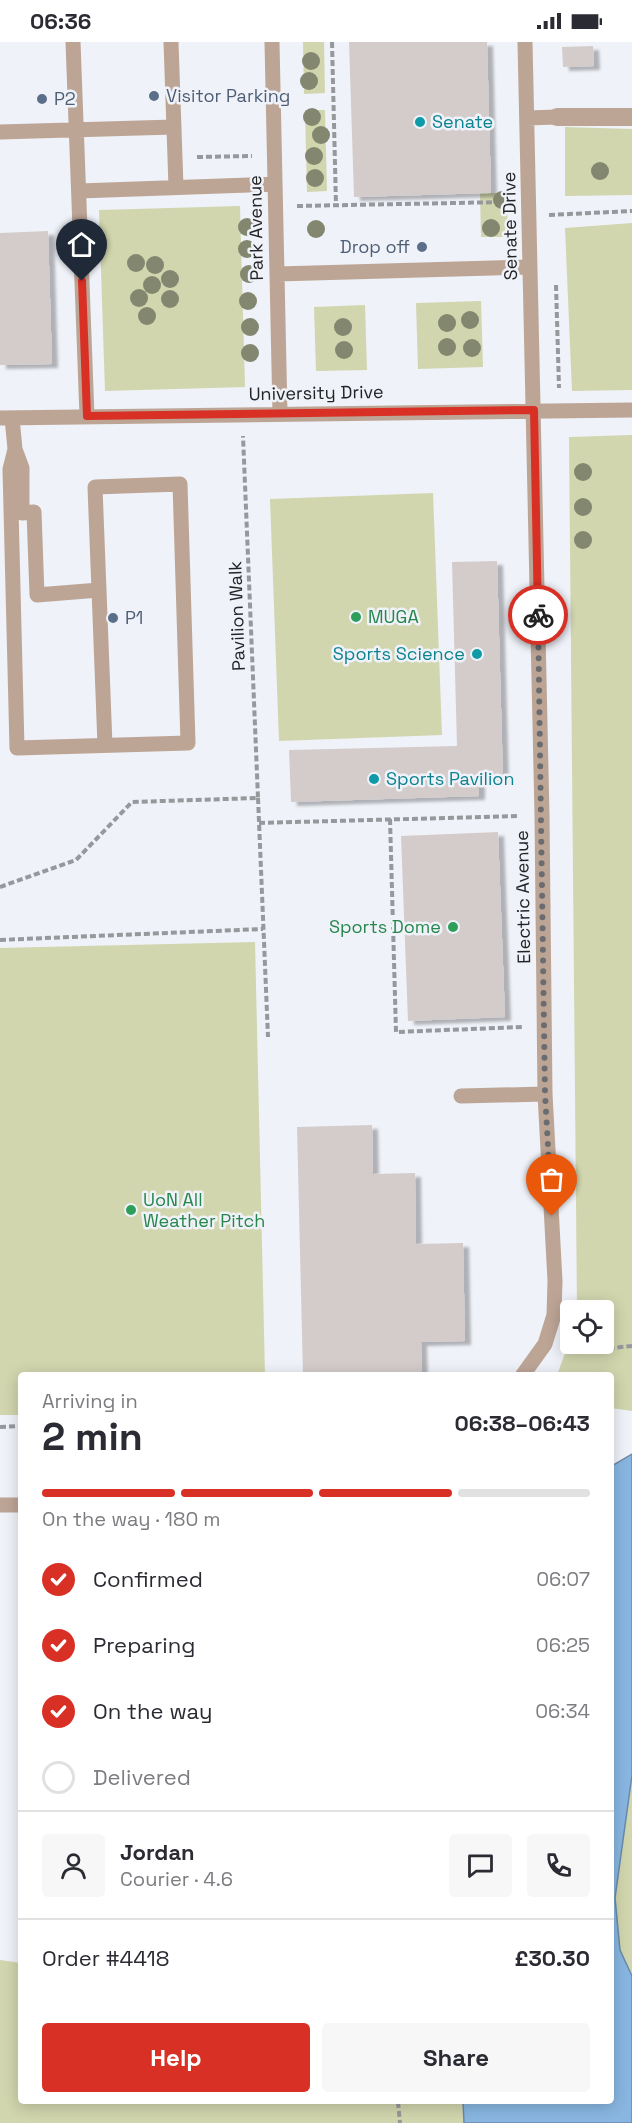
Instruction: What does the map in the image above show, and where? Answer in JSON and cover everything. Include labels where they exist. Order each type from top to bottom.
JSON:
[{"type":"street","points":[[557,117],[632,117]]},
{"type":"lane","points":[[73,42],[87,416]]},
{"type":"lane","points":[[171,42],[176,187]]},
{"type":"lane","name":"Park Avenue","points":[[272,42],[280,414]]},
{"type":"lane","name":"Senate Drive","points":[[525,42],[534,410]]},
{"type":"lane","points":[[527,118],[557,117]]},
{"type":"lane","points":[[0,132],[174,127]]},
{"type":"lane","points":[[79,191],[275,184]]},
{"type":"lane","points":[[277,274],[530,267]]},
{"type":"lane","name":"University Drive","points":[[6,418],[560,409],[632,410]]},
{"type":"lane","name":"Electric Avenue","points":[[525,1372],[545,1344],[554,1315],[555,1281],[545,1094],[534,410]]},
{"type":"lane","points":[[6,418],[22,468],[22,513],[34,512],[37,595],[99,591]]},
{"type":"lane","points":[[15,449],[10,469],[17,748],[188,743],[180,484],[95,488],[105,745]]},
{"type":"lane","points":[[461,1096],[545,1094]]},
{"type":"lane","points":[[0,1504],[18,1505]]},
{"type":"path","points":[[332,42],[336,205]]},
{"type":"path","points":[[175,158],[274,156]]},
{"type":"path","points":[[275,207],[512,202]]},
{"type":"path","points":[[530,217],[632,211]]},
{"type":"path","points":[[556,284],[560,409]]},
{"type":"path","name":"Pavilion Walk","points":[[243,414],[268,1037]]},
{"type":"path","points":[[0,887],[76,861],[132,802],[258,798]]},
{"type":"path","points":[[259,823],[542,815]]},
{"type":"path","points":[[390,819],[396,1032],[544,1026]]},
{"type":"path","points":[[0,940],[263,929]]},
{"type":"path","points":[[545,1344],[569,1352],[632,1346]]},
{"type":"path","points":[[0,1427],[18,1426]]},
{"type":"path","points":[[398,2104],[400,2123]]},
{"type":"green space","points":[[303,42],[324,42],[325,93],[304,94]]},
{"type":"green space","points":[[305,110],[325,110],[327,191],[307,192]]},
{"type":"green space","points":[[565,127],[632,129],[632,195],[565,196]]},
{"type":"green space","points":[[480,193],[507,193],[508,237],[481,237]]},
{"type":"green space","points":[[240,206],[245,387],[105,391],[99,210]]},
{"type":"green space","points":[[632,223],[632,390],[572,391],[565,228]]},
{"type":"green space","points":[[481,301],[483,367],[418,369],[416,303]]},
{"type":"green space","points":[[365,305],[367,370],[316,371],[314,307]]},
{"type":"green space","points":[[632,435],[632,1411],[614,1408],[614,1372],[558,1372],[565,1354],[614,1354],[614,1300],[577,1300],[569,437]]},
{"type":"green space","name":"MUGA","points":[[433,493],[442,735],[279,741],[270,499]]},
{"type":"green space","name":"UoN All Weather Pitch","points":[[255,942],[265,1372],[18,1372],[18,1415],[0,1415],[0,948]]},
{"type":"green space","points":[[632,1775],[632,1976],[620,1950],[615,1898]]},
{"type":"green space","points":[[0,1960],[18,1963],[18,2104],[465,2104],[465,2123],[0,2123]]},
{"type":"water","points":[[632,1454],[632,1775],[615,1898],[620,1950],[632,1976],[632,2123],[464,2123],[463,2104],[614,2104],[614,1465]]},
{"type":"building","name":"Senate","points":[[349,42],[487,42],[491,193],[354,197]]},
{"type":"building","points":[[593,46],[594,66],[563,67],[562,47]]},
{"type":"building","points":[[48,231],[52,364],[0,365],[0,233]]},
{"type":"building","points":[[497,561],[503,780],[479,780],[479,796],[291,802],[289,750],[457,746],[452,562]]},
{"type":"building","name":"Sports Dome","points":[[498,832],[505,1017],[408,1021],[401,836]]},
{"type":"building","points":[[372,1125],[373,1174],[415,1173],[416,1244],[463,1243],[465,1341],[421,1342],[422,1372],[303,1372],[297,1127]]},
{"type":"way so far","points":[[538,615],[545,1094],[552,1216]]},
{"type":"place","name":"Visitor Parking","points":[[154,96]]},
{"type":"place","name":"P2","points":[[42,99]]},
{"type":"place","name":"Senate","points":[[420,122]]},
{"type":"place","name":"Drop off","points":[[422,247]]},
{"type":"place","name":"MUGA","points":[[356,617]]},
{"type":"place","name":"P1","points":[[113,618]]},
{"type":"place","name":"Sports Science","points":[[477,654]]},
{"type":"place","name":"Sports Pavilion","points":[[374,779]]},
{"type":"place","name":"Sports Dome","points":[[453,927]]},
{"type":"place","name":"UoN All Weather Pitch","points":[[131,1210]]},
{"type":"route","points":[[82,281],[87,416],[534,410],[538,615]]}]
